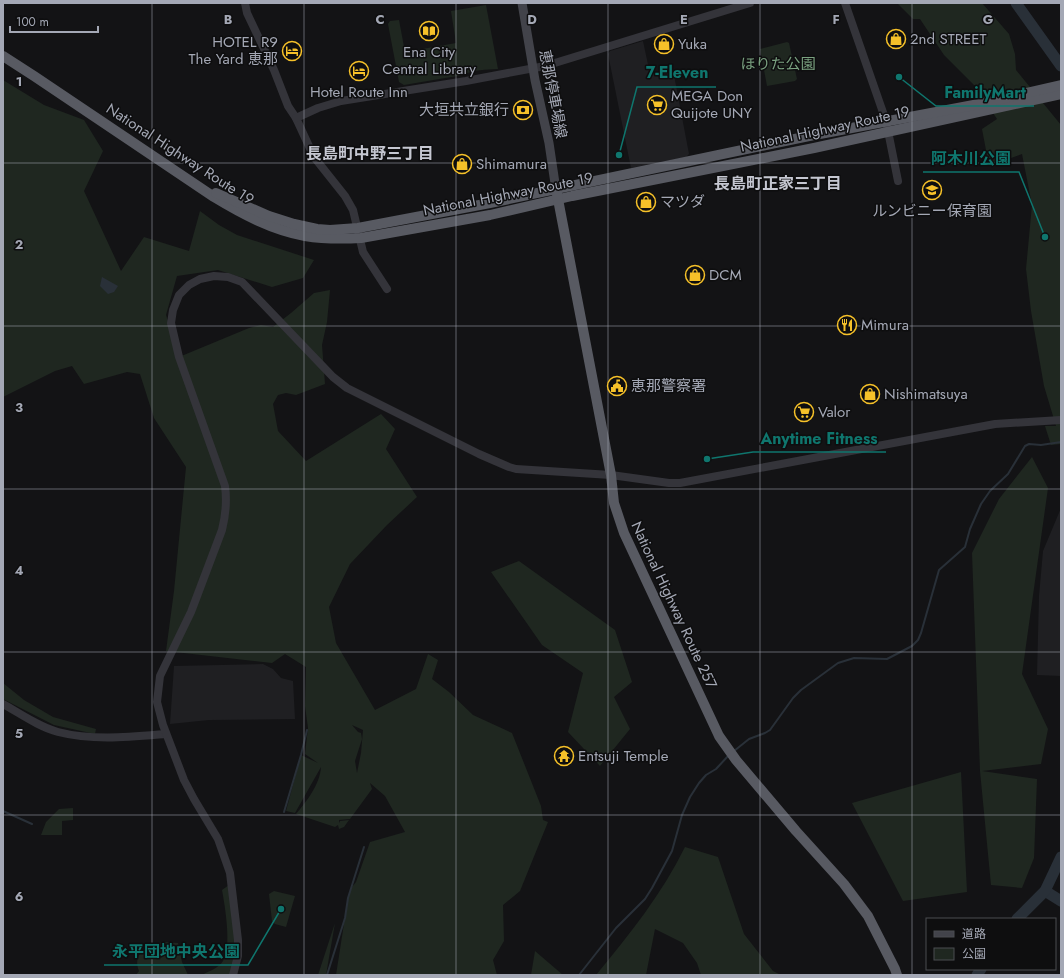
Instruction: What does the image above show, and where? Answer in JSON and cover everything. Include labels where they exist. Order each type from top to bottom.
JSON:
[{"type":"highway","name":"National Highway Route 19","points":[[3,53],[33,71],[194,180],[216,193],[269,216],[294,224],[316,229],[359,233]]},
{"type":"highway","name":"National Highway Route 19","points":[[3,56],[208,194],[242,214],[265,224],[304,236],[341,239],[359,233],[490,215],[557,195],[814,148],[887,126],[1061,94]]},
{"type":"highway","name":"National Highway Route 19","points":[[980,108],[1061,85]]},
{"type":"highway","name":"National Highway Route 257","points":[[557,195],[611,475],[614,503],[622,528],[718,736],[736,760],[796,831],[844,884],[868,916],[897,975]]},
{"type":"main road","name":"恵那停車場線","points":[[522,3],[533,69],[549,143],[557,195]]},
{"type":"street","points":[[245,3],[247,13],[274,70],[288,106],[296,118],[314,157],[345,196],[353,210],[363,252],[387,289]]},
{"type":"street","points":[[296,118],[341,100],[533,69],[750,3]]},
{"type":"street","points":[[845,3],[887,126],[898,181]]},
{"type":"street","points":[[233,975],[238,956],[238,940],[230,873],[218,839],[184,780],[166,734],[157,702],[160,676],[191,612],[226,516],[227,501],[225,486],[179,357],[171,323],[173,310],[179,295],[190,285],[200,279],[214,276],[228,277],[242,282],[332,377],[347,388],[479,454],[516,469],[611,475],[669,483],[685,482],[995,424],[1061,420]]},
{"type":"street","points":[[3,704],[42,726],[58,732],[107,738],[166,734]]},
{"type":"shaded area","points":[[643,41],[650,74],[673,70],[689,154],[686,157],[631,168],[608,54],[610,51]]},
{"type":"shaded area","points":[[102,277],[118,286],[114,292],[108,294],[100,286]]},
{"type":"shaded area","points":[[1061,508],[1061,676],[1037,675],[1039,596],[1043,551]]},
{"type":"shaded area","points":[[263,664],[273,669],[281,678],[293,681],[295,719],[209,720],[170,724],[174,666]]},
{"type":"green space","points":[[897,3],[982,3],[1009,34],[1015,54],[1016,70],[1061,125],[1061,444],[1051,445],[1045,426],[1056,426],[1044,386],[1031,311],[1026,269],[1032,205],[1022,154],[989,166],[982,129],[997,119],[976,87],[944,55],[920,19],[913,19]]},
{"type":"green space","points":[[486,5],[498,69],[476,71],[463,75],[404,85],[399,82],[388,24],[390,21],[399,20],[405,52],[456,43],[451,11]]},
{"type":"green space","name":"ほりた公園","points":[[787,42],[789,43],[797,79],[795,81],[767,86],[760,49]]},
{"type":"green space","points":[[3,80],[44,105],[84,120],[103,151],[84,191],[121,271],[144,237],[189,251],[200,211],[219,225],[237,235],[314,260],[303,278],[272,287],[218,270],[177,276],[166,315],[179,357],[249,328],[261,325],[273,327],[314,293],[330,290],[327,322],[322,345],[325,384],[296,395],[286,393],[278,395],[273,404],[278,431],[306,461],[381,414],[395,429],[386,449],[417,497],[387,525],[350,564],[329,607],[336,643],[375,710],[416,689],[428,654],[438,660],[432,679],[449,692],[473,715],[512,733],[541,806],[543,820],[548,822],[520,891],[503,905],[504,941],[493,960],[497,975],[336,975],[348,898],[352,887],[356,882],[370,842],[405,832],[385,796],[370,783],[372,789],[350,819],[339,820],[339,823],[340,821],[349,820],[344,827],[339,829],[338,825],[335,827],[296,814],[316,786],[321,767],[295,813],[286,811],[301,755],[318,763],[305,754],[308,728],[305,706],[306,667],[285,654],[272,663],[166,651],[174,591],[186,467],[154,418],[140,374],[127,372],[84,384],[72,366],[55,371],[3,397]],"holes":[[[352,725],[363,730],[361,753],[357,773],[355,761],[362,739],[361,733],[358,732]]]},
{"type":"green space","points":[[1032,457],[1048,488],[1022,674],[1048,729],[1041,764],[982,771],[1037,779],[1034,858],[1022,888],[991,885],[980,771],[972,553],[999,499]]},
{"type":"green space","points":[[519,561],[615,630],[632,682],[614,697],[630,729],[600,766],[568,732],[583,673],[542,645],[491,572]]},
{"type":"green space","points":[[3,683],[24,700],[53,717],[96,729],[95,734],[54,725],[3,699]]},
{"type":"green space","points":[[961,772],[967,892],[903,901],[852,803]]},
{"type":"green space","points":[[73,808],[73,820],[62,821],[62,835],[41,835],[46,822],[59,809]]},
{"type":"green space","points":[[685,847],[718,857],[744,934],[773,971],[781,975],[701,975],[697,963],[683,943],[655,929],[646,975],[596,975],[633,929],[655,898]]},
{"type":"green space","points":[[229,885],[236,952],[230,975],[202,975],[219,966],[226,955],[227,927],[222,890]]},
{"type":"green space","points":[[274,891],[295,896],[286,927],[275,924],[272,921],[269,894]]},
{"type":"green space","points":[[335,923],[326,975],[318,975]]},
{"type":"green space","points":[[163,942],[178,943],[182,962],[188,975],[136,975],[139,971],[137,965],[139,955],[142,951]]},
{"type":"green space","points":[[535,951],[563,975],[531,975]]},
{"type":"waterway","points":[[1016,3],[1061,66]]},
{"type":"waterway","points":[[734,751],[749,739],[770,730],[793,698],[801,690],[838,663],[854,658],[887,659],[912,646],[918,640],[921,633],[939,570],[965,547],[970,529],[981,504],[990,491],[1008,474],[1025,446],[1029,444],[1041,445],[1061,442]]},
{"type":"waterway","points":[[284,812],[307,730]]},
{"type":"waterway","points":[[579,975],[616,928],[645,899],[672,851],[682,815],[690,797],[706,775],[716,769],[729,755]]},
{"type":"waterway","points":[[3,811],[32,824]]},
{"type":"waterway","points":[[327,975],[345,918],[348,898],[364,847]]},
{"type":"waterway","points":[[1018,918],[1045,891],[1061,857]]},
{"type":"waterway","points":[[1045,891],[1061,901]]},
{"type":"waterway","points":[[977,975],[980,970]]},
{"type":"place","name":"Ena City Central Library","points":[[429,31]]},
{"type":"place","name":"2nd STREET","points":[[896,39]]},
{"type":"place","name":"Yuka","points":[[664,44]]},
{"type":"place","name":"HOTEL R9 The Yard 恵那","points":[[292,51]]},
{"type":"place","name":"Hotel Route Inn","points":[[359,71]]},
{"type":"place","name":"FamilyMart","points":[[899,77]]},
{"type":"place","name":"MEGA Don Quijote UNY","points":[[657,105]]},
{"type":"place","name":"大垣共立銀行","points":[[523,110]]},
{"type":"place","name":"7-Eleven","points":[[619,155]]},
{"type":"place","name":"Shimamura","points":[[462,164]]},
{"type":"place","name":"ルンビニー保育園","points":[[932,190]]},
{"type":"place","name":"マツダ","points":[[646,202]]},
{"type":"place","name":"阿木川公園","points":[[1045,237]]},
{"type":"place","name":"DCM","points":[[695,275]]},
{"type":"place","name":"Mimura","points":[[847,325]]},
{"type":"place","name":"恵那警察署","points":[[617,386]]},
{"type":"place","name":"Nishimatsuya","points":[[870,394]]},
{"type":"place","name":"Valor","points":[[804,412]]},
{"type":"place","name":"Anytime Fitness","points":[[707,459]]},
{"type":"place","name":"Entsuji Temple","points":[[564,756]]},
{"type":"place","name":"永平団地中央公園","points":[[281,909]]},
{"type":"district","name":"長島町中野三丁目","points":[[370,153]]},
{"type":"district","name":"長島町正家三丁目","points":[[778,183]]}]
